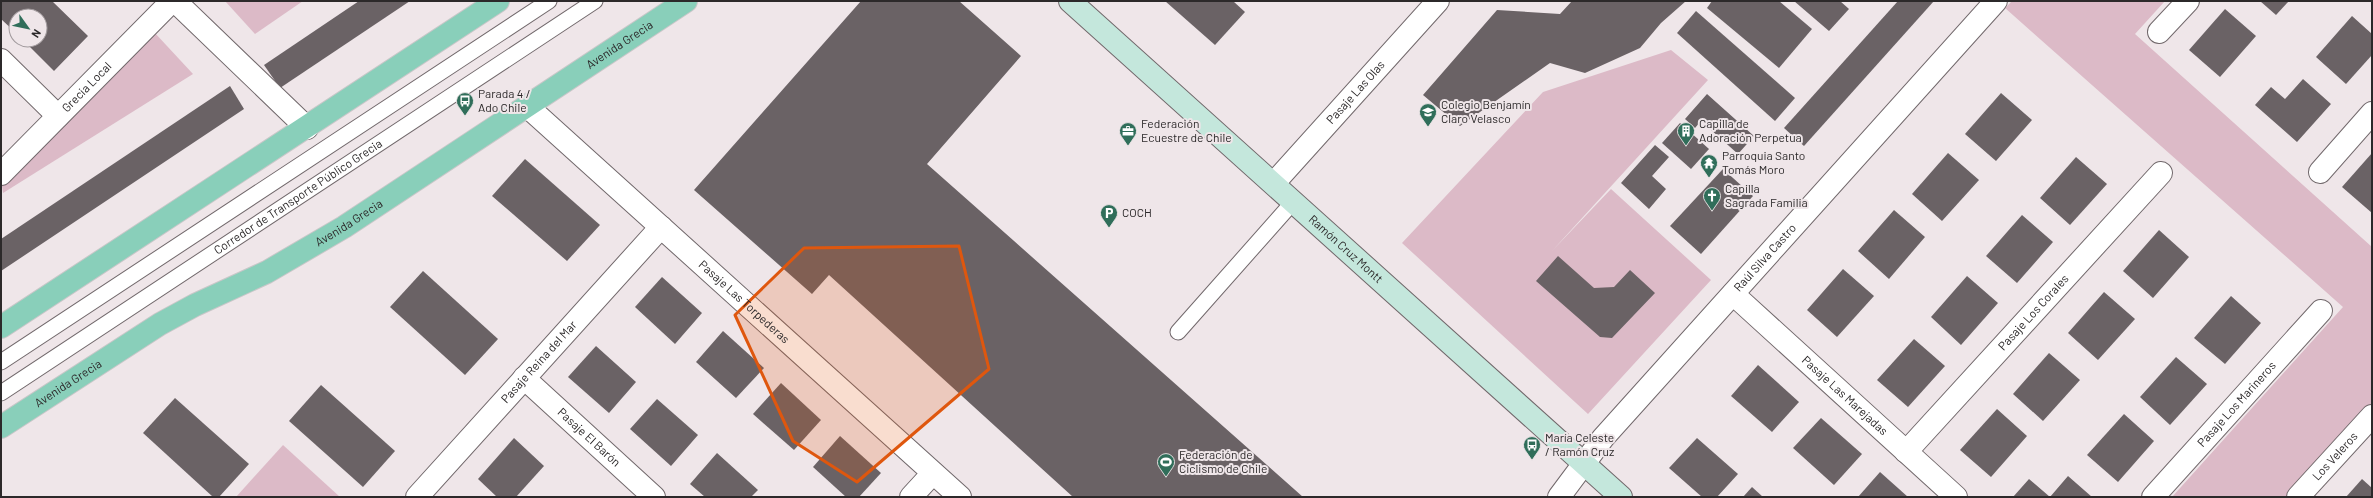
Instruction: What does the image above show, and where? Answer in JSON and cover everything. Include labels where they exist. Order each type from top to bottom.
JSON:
[{"type":"main road","points":[[1,327],[307,128],[498,1]]},
{"type":"main road","name":"Avenida Grecia","points":[[1,427],[160,324],[195,305],[268,272],[344,227],[528,107],[686,1]]},
{"type":"street","name":"Grecia Local","points":[[1,174],[173,1]]},
{"type":"street","points":[[173,1],[307,128]]},
{"type":"street","name":"Ramón Cruz Montt","points":[[1070,1],[1294,201],[1621,497]]},
{"type":"street","name":"Pasaje Las Olas","points":[[1274,183],[1438,1]]},
{"type":"street","name":"Raúl Silva Castro","points":[[1559,497],[1604,438],[1996,1]]},
{"type":"street","points":[[2159,32],[2188,1]]},
{"type":"street","points":[[1,60],[58,116]]},
{"type":"street","name":"Pasaje Las Torpederas","points":[[528,107],[960,497]]},
{"type":"street","points":[[2320,172],[2372,113]]},
{"type":"street","name":"Pasaje Los Corales","points":[[1906,452],[2161,173]]},
{"type":"street","name":"Pasaje Reina del Mar","points":[[417,497],[661,227]]},
{"type":"street","name":"Pasaje Las Marejadas","points":[[1733,294],[1956,497]]},
{"type":"street","name":"Pasaje Los Marineros","points":[[2152,497],[2321,311]]},
{"type":"street","name":"Pasaje El Barón","points":[[524,378],[654,497]]},
{"type":"street","name":"Los Veleros","points":[[2298,497],[2372,416]]},
{"type":"street","points":[[911,497],[933,473]]},
{"type":"lane","name":"Corredor de Transporte Público Grecia","points":[[1,362],[549,1]]},
{"type":"lane","name":"Corredor de Transporte Público Grecia","points":[[1,393],[595,1]]},
{"type":"lane","points":[[1178,332],[1294,201]]},
{"type":"highlighted area","points":[[959,246],[989,369],[857,482],[793,441],[735,315],[804,248]]},
{"type":"shaded area","points":[[225,1],[303,1],[255,34]]},
{"type":"shaded area","points":[[2012,1],[2165,1],[2135,34],[2372,247],[2372,403],[2286,497],[2172,497],[2343,307],[2005,8]]},
{"type":"shaded area","points":[[154,32],[193,74],[3,193],[1,179]]},
{"type":"shaded area","points":[[1671,50],[1708,80],[1552,251],[1611,189],[1711,280],[1588,414],[1402,243],[1543,92]]},
{"type":"shaded area","points":[[283,445],[340,497],[236,497]]},
{"type":"building","points":[[1,1],[52,1],[88,36],[54,71],[31,48],[48,48],[48,8],[8,8],[8,26],[1,19]]},
{"type":"building","points":[[359,1],[410,1],[280,88],[264,65]]},
{"type":"building","points":[[861,1],[959,1],[1021,56],[927,164],[1303,497],[1073,497],[829,275],[812,294],[694,190]]},
{"type":"building","points":[[1165,1],[1233,1],[1245,12],[1215,45]]},
{"type":"building","points":[[1572,1],[1686,1],[1661,23],[1640,48],[1585,73],[1550,63],[1460,126],[1423,95],[1497,10],[1560,14]]},
{"type":"building","points":[[1712,1],[1779,1],[1812,29],[1779,68],[1707,8]]},
{"type":"building","points":[[1794,1],[1840,1],[1849,9],[1829,31]]},
{"type":"building","points":[[1898,1],[1934,1],[1804,146],[1784,128]]},
{"type":"building","points":[[2260,1],[2289,1],[2276,15]]},
{"type":"building","points":[[2225,9],[2256,36],[2220,77],[2189,50]]},
{"type":"building","points":[[1696,11],[1795,98],[1775,121],[1677,33]]},
{"type":"building","points":[[2352,16],[2372,34],[2372,55],[2346,84],[2316,57]]},
{"type":"building","points":[[2303,79],[2331,104],[2297,142],[2255,105],[2271,87],[2285,99]]},
{"type":"building","points":[[230,86],[244,109],[1,271],[1,239]]},
{"type":"building","points":[[2001,93],[2032,120],[1996,161],[1965,134]]},
{"type":"building","points":[[1707,94],[1754,136],[1738,154],[1701,121],[1695,128],[1685,119]]},
{"type":"building","name":"Capilla de Adoración Perpetua","points":[[1680,123],[1709,149],[1691,169],[1662,143]]},
{"type":"building","points":[[1655,145],[1669,157],[1652,176],[1666,189],[1649,209],[1621,183]]},
{"type":"building","points":[[1948,153],[1979,180],[1942,221],[1912,194]]},
{"type":"building","points":[[2372,153],[2372,213],[2342,187]]},
{"type":"building","points":[[2076,157],[2107,184],[2070,225],[2040,198]]},
{"type":"building","points":[[525,159],[600,225],[567,261],[492,196]]},
{"type":"building","name":"Capilla Sagrada Familia","points":[[1723,169],[1753,196],[1701,254],[1670,226]]},
{"type":"building","points":[[1894,210],[1925,237],[1889,279],[1858,251]]},
{"type":"building","points":[[2022,215],[2053,242],[2017,283],[1986,256]]},
{"type":"building","points":[[2159,230],[2189,257],[2153,298],[2123,271]]},
{"type":"building","points":[[1558,256],[1594,288],[1614,287],[1630,270],[1655,293],[1612,338],[1600,337],[1536,281]]},
{"type":"building","points":[[1843,269],[1874,296],[1837,337],[1807,310]]},
{"type":"building","points":[[423,271],[498,339],[465,375],[390,307]]},
{"type":"building","points":[[1967,276],[1998,303],[1961,345],[1931,317]]},
{"type":"building","points":[[662,277],[702,313],[675,344],[635,307]]},
{"type":"building","points":[[2104,292],[2135,319],[2098,360],[2068,333]]},
{"type":"building","points":[[2231,296],[2261,323],[2225,364],[2194,338]]},
{"type":"building","points":[[723,331],[764,368],[736,398],[696,362]]},
{"type":"building","points":[[1914,339],[1945,366],[1908,407],[1877,380]]},
{"type":"building","points":[[596,346],[636,382],[609,413],[568,377]]},
{"type":"building","points":[[2049,353],[2080,380],[2043,421],[2013,394]]},
{"type":"building","points":[[2176,357],[2207,384],[2170,425],[2140,397]]},
{"type":"building","points":[[1758,365],[1799,402],[1772,432],[1731,396]]},
{"type":"building","points":[[781,383],[821,420],[794,450],[753,414]]},
{"type":"building","points":[[321,385],[395,451],[363,487],[289,421]]},
{"type":"building","points":[[175,398],[249,464],[219,497],[213,497],[143,433]]},
{"type":"building","points":[[657,399],[698,435],[671,466],[630,429]]},
{"type":"building","points":[[1997,409],[2027,436],[1991,477],[1960,450]]},
{"type":"building","points":[[2124,414],[2154,441],[2118,482],[2087,455]]},
{"type":"building","points":[[1821,418],[1862,454],[1834,485],[1793,448]]},
{"type":"building","points":[[840,436],[881,473],[859,497],[846,497],[813,467]]},
{"type":"building","points":[[514,438],[544,466],[516,497],[497,497],[478,479]]},
{"type":"building","points":[[1697,438],[1738,474],[1717,497],[1702,497],[1669,468]]},
{"type":"building","points":[[717,453],[758,490],[751,497],[705,497],[690,484]]},
{"type":"building","points":[[1880,472],[1908,497],[1858,497]]},
{"type":"building","points":[[2068,476],[2092,497],[2050,497]]},
{"type":"building","points":[[2029,479],[2050,497],[2013,497]]},
{"type":"building","points":[[2362,479],[2372,488],[2372,497],[2346,497]]},
{"type":"building","points":[[1752,487],[1763,497],[1743,497]]},
{"type":"place","name":"Parada 4 / Ado Chile","points":[[465,116]]},
{"type":"place","name":"Colegio Benjamín Claro Velasco","points":[[1428,127]]},
{"type":"place","name":"Federación Ecuestre de Chile","points":[[1128,146]]},
{"type":"place","name":"Capilla de Adoración Perpetua","points":[[1686,146]]},
{"type":"place","name":"Parroquia Santo Tomás Moro","points":[[1709,178]]},
{"type":"place","name":"Capilla Sagrada Familia","points":[[1712,211]]},
{"type":"place","name":"COCH","points":[[1109,228]]},
{"type":"place","name":"María Celeste / Ramón Cruz","points":[[1532,460]]},
{"type":"place","name":"Federación de Ciclismo de Chile","points":[[1166,477]]}]
